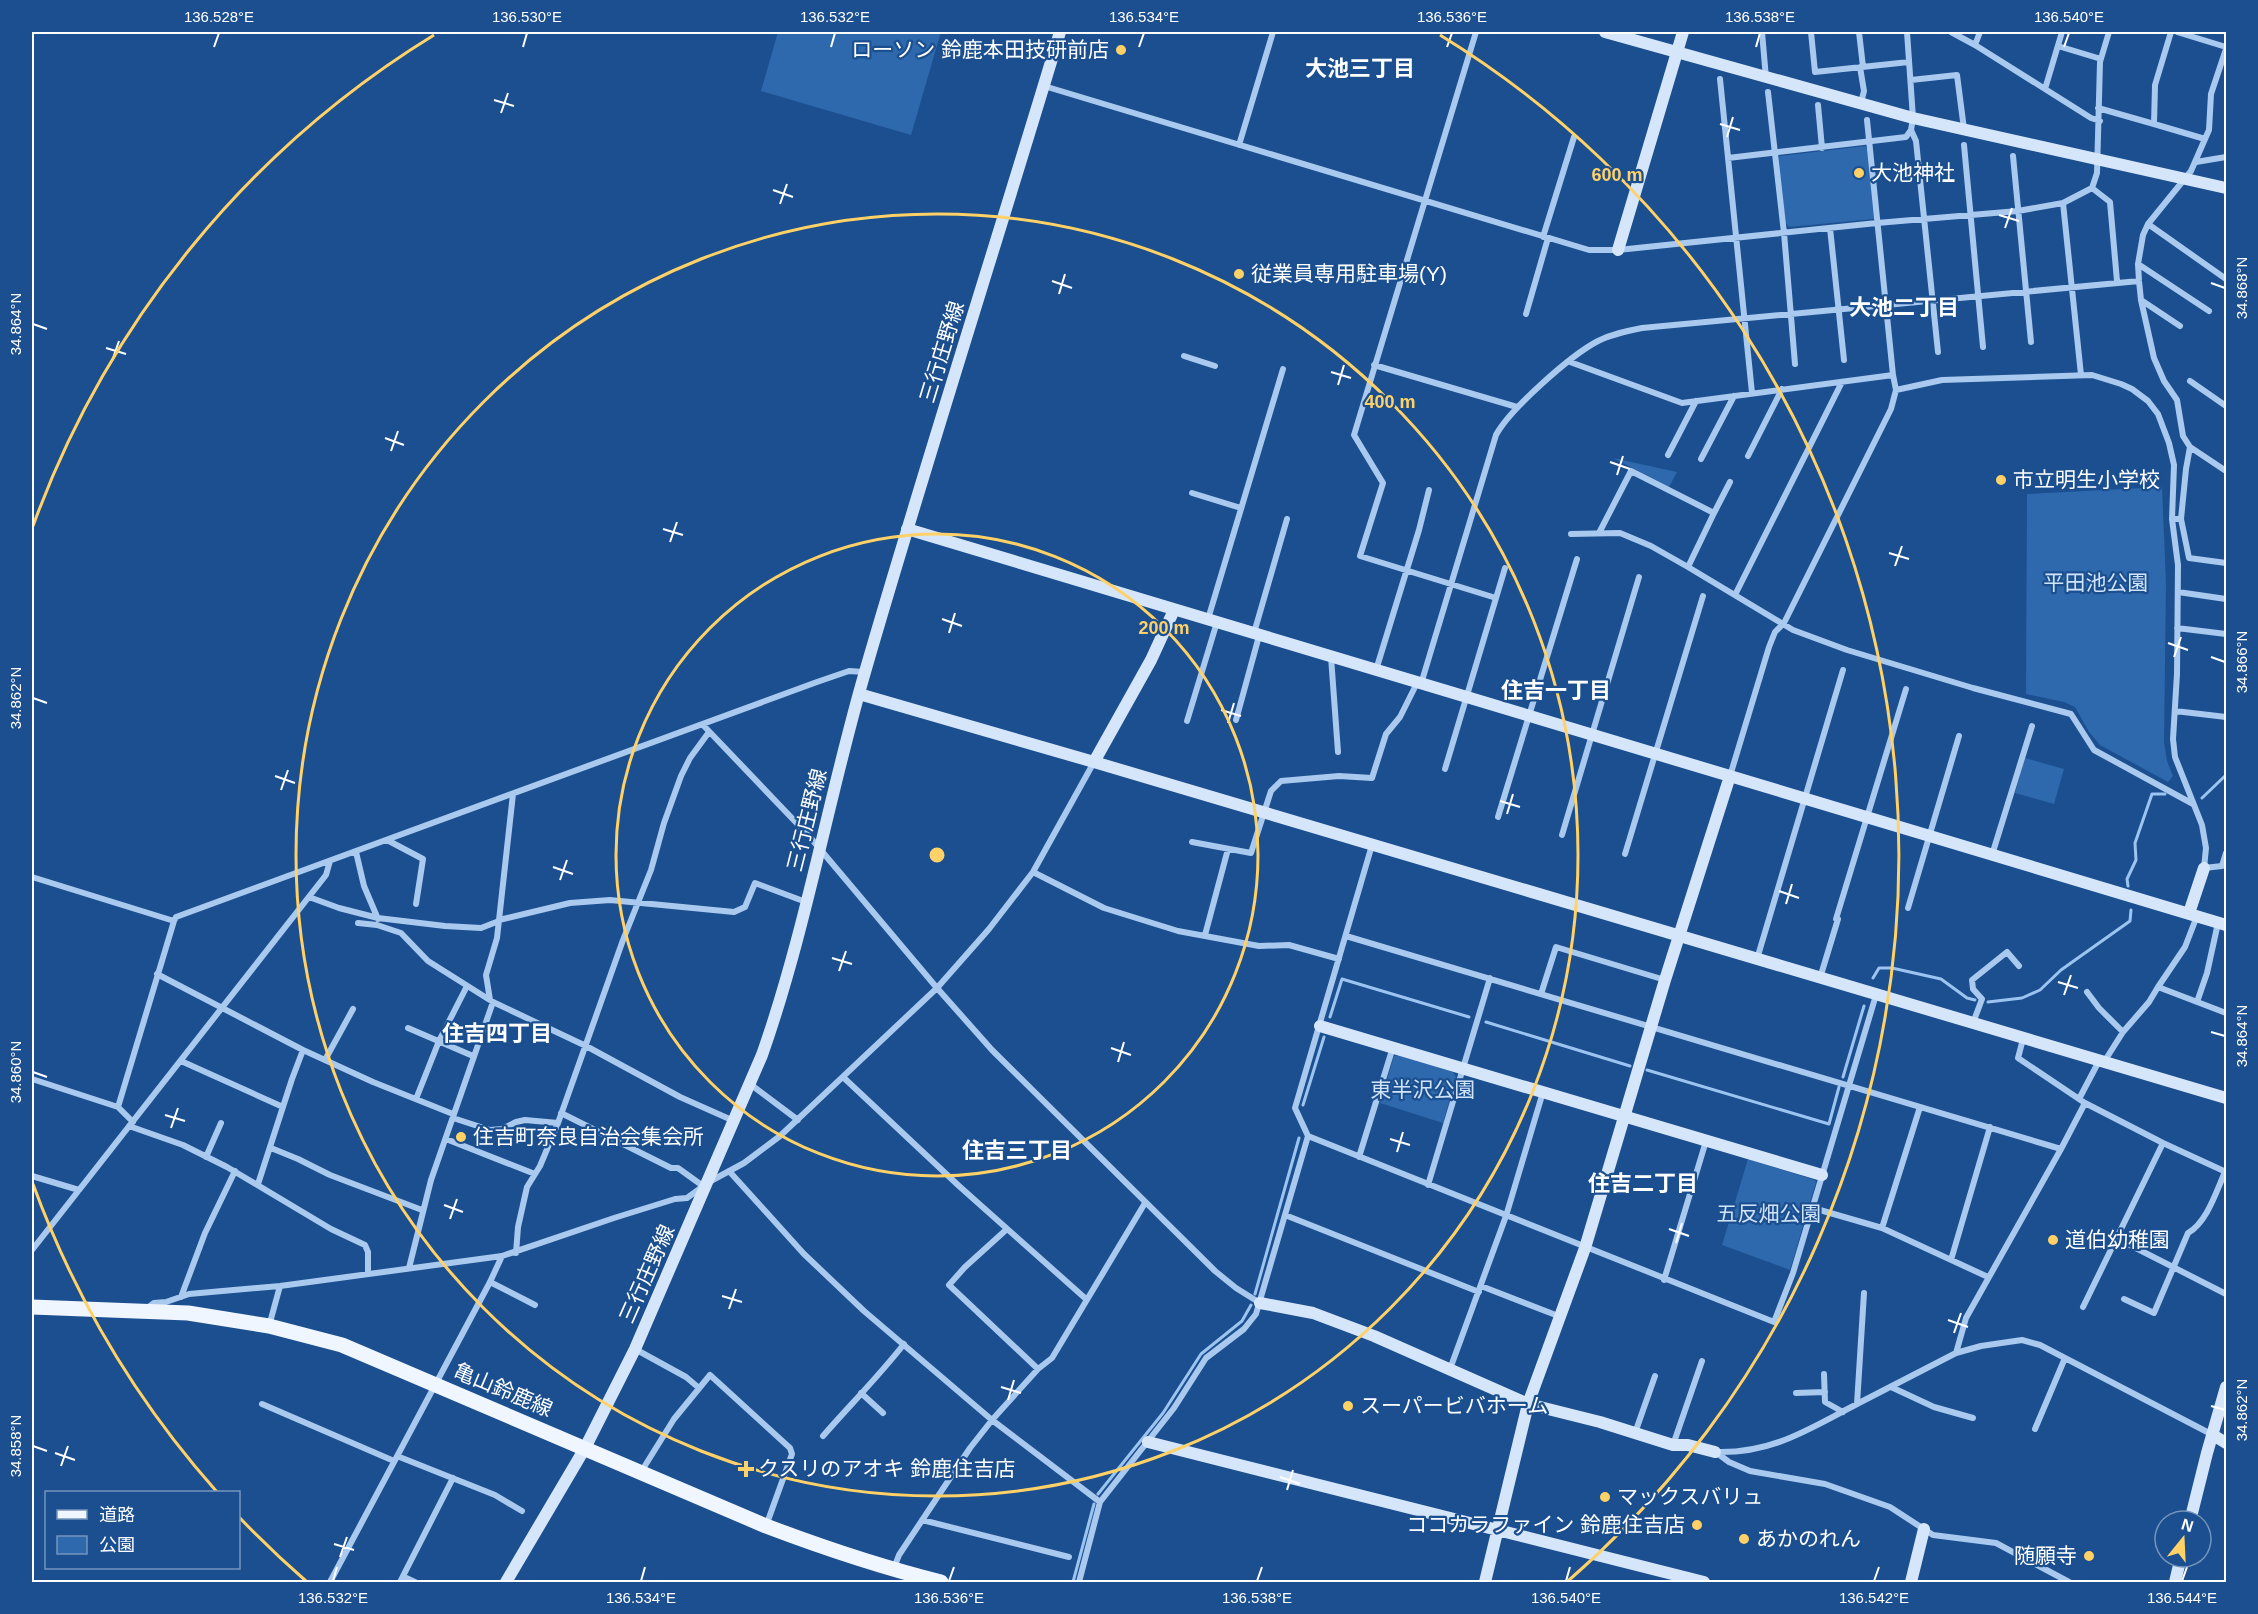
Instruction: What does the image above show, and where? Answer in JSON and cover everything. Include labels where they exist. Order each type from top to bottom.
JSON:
[{"type":"main road","name":"亀山鈴鹿線","points":[[32,1307],[188,1313],[269,1326],[342,1345],[766,1526],[828,1550],[941,1582]]},
{"type":"street","name":"三行庄野線","points":[[506,1582],[585,1448],[635,1348],[735,1121],[780,1005],[865,672],[1060,32]]},
{"type":"street","points":[[1239,144],[1273,32]]},
{"type":"street","points":[[1476,32],[1354,435],[1383,483],[1360,556],[1496,598]]},
{"type":"street","points":[[1605,32],[1861,104],[1912,124],[1964,129],[2226,188]]},
{"type":"street","points":[[1618,250],[1683,32]]},
{"type":"street","points":[[1762,32],[1766,78]]},
{"type":"street","points":[[1811,32],[1815,72],[1909,62]]},
{"type":"street","points":[[1859,32],[1863,91],[1861,104]]},
{"type":"street","points":[[1907,32],[1912,124],[1925,219],[1938,352]]},
{"type":"street","points":[[1951,32],[2091,118],[2100,121]]},
{"type":"street","points":[[1975,45],[1980,32]]},
{"type":"street","points":[[2045,89],[2062,32]]},
{"type":"street","points":[[1044,86],[1589,250],[1618,250],[2018,211],[2063,203],[2092,188],[2097,173],[2101,59],[2109,32]]},
{"type":"street","points":[[2154,124],[2155,85],[2171,32]]},
{"type":"street","points":[[2177,32],[2226,48],[2211,94],[2209,130],[2196,162],[2148,224],[2143,235],[2138,264],[2141,300],[2154,358],[2164,381],[2177,400],[2183,436],[2190,447],[2226,471]]},
{"type":"street","points":[[2058,46],[2101,59]]},
{"type":"street","points":[[1911,80],[1957,75],[1964,129]]},
{"type":"street","points":[[1720,79],[1752,393]]},
{"type":"street","points":[[1768,92],[1784,233],[1795,364]]},
{"type":"street","points":[[1818,105],[1822,148]]},
{"type":"street","points":[[2098,108],[2205,139]]},
{"type":"street","points":[[1485,1582],[1528,1404],[1585,1248],[1665,980],[1769,647],[1775,632],[1784,623],[1891,409],[1896,390],[1867,120]]},
{"type":"street","points":[[1728,159],[1900,140],[1906,137],[1912,124]]},
{"type":"street","points":[[1526,314],[1574,137]]},
{"type":"street","points":[[1964,145],[1983,347]]},
{"type":"street","points":[[2013,156],[2031,342]]},
{"type":"street","points":[[2196,162],[2226,158]]},
{"type":"street","points":[[2092,188],[2110,202],[2117,281]]},
{"type":"street","points":[[2063,203],[2081,375]]},
{"type":"street","points":[[2148,224],[2226,279]]},
{"type":"street","points":[[1830,228],[1844,360]]},
{"type":"street","points":[[2138,264],[2209,311]]},
{"type":"street","points":[[1192,842],[1251,853],[1271,791],[1281,781],[1339,776],[1372,778],[1386,734],[1400,717],[1419,684],[1496,435],[1517,407],[1597,342],[1621,332],[1674,324],[2117,281],[2139,281]]},
{"type":"street","points":[[2141,300],[2180,326]]},
{"type":"street","points":[[1184,356],[1215,366]]},
{"type":"street","points":[[1570,362],[1682,403],[1893,375]]},
{"type":"street","points":[[1374,365],[1517,407]]},
{"type":"street","points":[[1187,721],[1241,508],[1283,369]]},
{"type":"street","points":[[1896,390],[1942,380],[2092,375],[2121,384],[2148,401],[2158,414],[2169,443],[2174,465],[2172,519],[2178,565],[2178,592],[2173,739],[2175,757],[2202,825],[2206,848],[2204,868],[2185,947],[2150,1002],[2123,1032],[2101,1062],[2061,1149],[1966,1318],[1956,1353]]},
{"type":"street","points":[[2190,381],[2226,406]]},
{"type":"street","points":[[1736,594],[1842,382]]},
{"type":"street","points":[[1748,456],[1782,390]]},
{"type":"street","points":[[1701,459],[1734,396]]},
{"type":"street","points":[[1668,455],[1696,401]]},
{"type":"street","points":[[2190,447],[2181,519],[2189,558],[2226,563]]},
{"type":"street","points":[[1599,533],[1631,471],[1714,513]]},
{"type":"street","points":[[1688,567],[1730,482]]},
{"type":"street","points":[[1376,670],[1429,490]]},
{"type":"street","points":[[1192,493],[1241,508]]},
{"type":"street","points":[[1236,720],[1287,519]]},
{"type":"street","points":[[2172,519],[2181,519]]},
{"type":"street","points":[[907,530],[1992,856],[2224,923],[2197,1002]]},
{"type":"street","points":[[1571,534],[1620,533],[1652,546],[1793,630],[1847,650],[1972,688],[2071,714],[2094,750],[2193,804]]},
{"type":"street","points":[[1498,817],[1577,559]]},
{"type":"street","points":[[1445,769],[1505,568]]},
{"type":"street","points":[[1562,835],[1639,577]]},
{"type":"street","points":[[2178,592],[2226,599]]},
{"type":"street","points":[[1625,854],[1703,596]]},
{"type":"street","points":[[143,1311],[154,1303],[166,1302],[189,1294],[280,1286],[516,1253],[624,1215],[675,1199],[687,1198],[706,1184],[764,1150],[937,988],[989,929],[1033,872],[1151,660],[1174,610]]},
{"type":"street","points":[[2177,627],[2226,634]]},
{"type":"street","points":[[1331,657],[1338,752]]},
{"type":"street","points":[[1757,959],[1843,670]]},
{"type":"street","points":[[118,1107],[176,917],[849,671],[865,672]]},
{"type":"street","points":[[1820,978],[1906,689]]},
{"type":"street","points":[[859,694],[2226,1098]]},
{"type":"street","points":[[2175,711],[2226,717]]},
{"type":"street","points":[[703,725],[809,836],[992,1050],[1215,1271],[1260,1303],[1314,1313],[1374,1336],[1528,1404],[1673,1445],[1688,1445],[1715,1452],[1738,1453],[1778,1444],[1956,1353],[1981,1346],[2022,1340],[2040,1345],[2226,1443]]},
{"type":"street","points":[[1992,856],[2032,726]]},
{"type":"street","points":[[516,1253],[518,1227],[527,1187],[558,1123],[623,940],[639,903],[681,776],[690,758],[709,732]]},
{"type":"street","points":[[1908,908],[1959,736]]},
{"type":"street","points":[[409,1268],[422,1210],[492,1001],[486,975],[497,938],[513,794]]},
{"type":"street","points":[[387,840],[423,859],[416,903]]},
{"type":"street","points":[[1079,1582],[1100,1502],[1174,1407],[1206,1358],[1244,1329],[1256,1314],[1308,1136],[1295,1108],[1372,845]]},
{"type":"street","points":[[1205,935],[1228,849]]},
{"type":"street","points":[[356,852],[364,885],[378,921]]},
{"type":"street","points":[[2204,868],[2222,866],[2226,853]]},
{"type":"street","points":[[32,1250],[326,875],[330,861]]},
{"type":"street","points":[[1033,872],[1104,908],[1178,931],[1259,945],[1289,945],[1339,959]]},
{"type":"street","points":[[32,877],[174,921]]},
{"type":"street","points":[[358,923],[378,921],[481,928],[499,920],[580,902],[610,900],[734,912],[745,907],[755,883],[806,902]]},
{"type":"street","points":[[309,897],[378,921],[401,933],[428,960],[492,1001],[586,1046],[680,1097],[735,1121]]},
{"type":"street","points":[[1346,936],[2061,1149]]},
{"type":"street","points":[[1541,994],[1556,947],[1665,980]]},
{"type":"street","points":[[1972,1023],[1982,999],[1973,989],[1972,980],[2007,952],[2019,966]]},
{"type":"street","points":[[157,974],[303,1050],[490,1130],[502,1129],[525,1120],[558,1123]]},
{"type":"street","points":[[1428,1185],[1490,978]]},
{"type":"street","points":[[416,1099],[439,1041],[467,986]]},
{"type":"street","points":[[2158,987],[2226,1013]]},
{"type":"street","points":[[2087,992],[2123,1032]]},
{"type":"street","points":[[1308,1136],[1774,1322],[1792,1276],[1876,995]]},
{"type":"street","points":[[325,1060],[352,1009]]},
{"type":"street","points":[[1320,1026],[1822,1175]]},
{"type":"street","points":[[408,1029],[473,1056]]},
{"type":"street","points":[[2023,1039],[2018,1058],[2082,1101],[2163,1143],[2226,1172],[2206,1212],[2195,1229],[2188,1233],[2154,1313],[2124,1299]]},
{"type":"street","points":[[1359,1157],[1393,1047]]},
{"type":"street","points":[[258,1184],[303,1050]]},
{"type":"street","points":[[181,1061],[283,1107]]},
{"type":"street","points":[[843,1077],[1086,1299]]},
{"type":"street","points":[[32,1079],[118,1107],[131,1124],[206,1156],[258,1184],[331,1229],[365,1245],[368,1252],[369,1273]]},
{"type":"street","points":[[750,1084],[798,1120]]},
{"type":"street","points":[[1450,1370],[1506,1216],[1543,1092]]},
{"type":"street","points":[[1882,1228],[1920,1107]]},
{"type":"street","points":[[561,1113],[671,1168],[678,1168],[706,1184]]},
{"type":"street","points":[[206,1156],[221,1123]]},
{"type":"street","points":[[1951,1260],[1990,1127]]},
{"type":"street","points":[[446,1139],[534,1174]]},
{"type":"street","points":[[1664,1280],[1706,1141]]},
{"type":"street","points":[[2083,1307],[2163,1143]]},
{"type":"street","points":[[271,1148],[330,1175],[422,1210]]},
{"type":"street","points":[[181,1298],[205,1233],[235,1171]]},
{"type":"street","points":[[729,1171],[804,1254],[864,1311],[992,1420],[1100,1502]]},
{"type":"street","points":[[32,1176],[79,1190]]},
{"type":"street","points":[[894,1570],[899,1555],[970,1448],[1038,1369],[1052,1358],[1145,1203]]},
{"type":"street","points":[[1813,1208],[1882,1228],[1988,1277]]},
{"type":"street","points":[[1285,1215],[1480,1289],[1561,1317]]},
{"type":"street","points":[[1007,1229],[965,1267],[949,1285],[1038,1369]]},
{"type":"street","points":[[2118,1239],[2226,1294]]},
{"type":"street","points":[[330,1582],[502,1256]]},
{"type":"street","points":[[490,1282],[535,1305]]},
{"type":"street","points":[[269,1326],[280,1286]]},
{"type":"street","points":[[1857,1404],[1864,1293]]},
{"type":"street","points":[[824,1436],[861,1393],[876,1380],[904,1344]]},
{"type":"street","points":[[635,1348],[686,1377],[699,1388]]},
{"type":"street","points":[[2036,1429],[2065,1358]]},
{"type":"street","points":[[1673,1445],[1702,1361]]},
{"type":"street","points":[[641,1472],[674,1419],[710,1374],[790,1448],[792,1454],[766,1526]]},
{"type":"street","points":[[1824,1374],[1825,1402],[1843,1412]]},
{"type":"street","points":[[1635,1433],[1655,1376]]},
{"type":"street","points":[[2193,1509],[2226,1387]]},
{"type":"street","points":[[1891,1388],[1934,1407],[1973,1418]]},
{"type":"street","points":[[1796,1393],[1825,1392]]},
{"type":"street","points":[[861,1393],[883,1413]]},
{"type":"street","points":[[262,1404],[395,1459],[495,1495],[522,1511]]},
{"type":"street","points":[[1148,1442],[1704,1582]]},
{"type":"street","points":[[1715,1452],[1729,1462],[1750,1471],[1825,1484],[1890,1507],[1933,1535],[1996,1543],[2069,1582]]},
{"type":"street","points":[[415,1582],[402,1580],[453,1478]]},
{"type":"street","points":[[922,1520],[1069,1557]]},
{"type":"street","points":[[1911,1582],[1924,1529]]},
{"type":"green space","points":[[778,32],[941,32],[911,135],[761,91]]},
{"type":"green space","points":[[1865,146],[1874,219],[1789,227],[1786,223],[1777,159],[1780,156]]},
{"type":"green space","points":[[1613,458],[1677,472],[1669,487]]},
{"type":"green space","name":"平田池公園","points":[[2162,487],[2166,583],[2164,742],[2167,761],[2173,776],[2168,782],[2100,745],[2089,732],[2075,707],[2064,702],[2026,694],[2027,494]]},
{"type":"green space","points":[[2025,758],[2064,769],[2054,804],[2015,793]]},
{"type":"green space","name":"東半沢公園","points":[[1400,1055],[1453,1072],[1456,1077],[1443,1123],[1380,1103],[1394,1056]]},
{"type":"green space","name":"五反畑公園","points":[[1748,1159],[1816,1182],[1790,1270],[1722,1245]]},
{"type":"waterway","points":[[2202,798],[2226,775]]},
{"type":"waterway","points":[[2128,886],[2127,879],[2136,860],[2135,843],[2152,794],[2165,794]]},
{"type":"waterway","points":[[1988,1002],[2022,998],[2040,990],[2061,970],[2130,921],[2131,910]]},
{"type":"waterway","points":[[1873,978],[1879,968],[1892,968],[1941,979],[1967,998],[1975,1000]]},
{"type":"waterway","points":[[1330,1017],[1342,979],[1469,1017]]},
{"type":"waterway","points":[[1843,1077],[1864,1006]]},
{"type":"waterway","points":[[1486,1022],[1630,1066]]},
{"type":"waterway","points":[[1303,1105],[1324,1037]]},
{"type":"waterway","points":[[1647,1070],[1829,1124],[1839,1087]]},
{"type":"waterway","points":[[1255,1294],[1299,1138]]},
{"type":"waterway","points":[[1098,1494],[1163,1413],[1201,1354],[1242,1321],[1251,1305]]},
{"type":"waterway","points":[[1073,1582],[1094,1504]]},
{"type":"place","name":"ローソン 鈴鹿本田技研前店","points":[[1121,50]]},
{"type":"place","name":"大池神社","points":[[1859,173]]},
{"type":"place","name":"従業員専用駐車場(Y)","points":[[1239,274]]},
{"type":"place","name":"市立明生小学校","points":[[2001,480]]},
{"type":"place","name":"住吉町奈良自治会集会所","points":[[461,1137]]},
{"type":"place","name":"道伯幼稚園","points":[[2053,1240]]},
{"type":"place","name":"スーパービバホーム","points":[[1348,1406]]},
{"type":"place","name":"クスリのアオキ 鈴鹿住吉店","points":[[746,1469]]},
{"type":"place","name":"マックスバリュ","points":[[1605,1497]]},
{"type":"place","name":"ココカラファイン 鈴鹿住吉店","points":[[1697,1525]]},
{"type":"place","name":"あかのれん","points":[[1744,1539]]},
{"type":"place","name":"随願寺","points":[[2089,1556]]},
{"type":"district","name":"大池三丁目","points":[[1360,68]]},
{"type":"district","name":"大池二丁目","points":[[1904,307]]},
{"type":"district","name":"住吉一丁目","points":[[1556,690]]},
{"type":"district","name":"住吉四丁目","points":[[497,1033]]},
{"type":"district","name":"住吉三丁目","points":[[1017,1150]]},
{"type":"district","name":"住吉二丁目","points":[[1643,1183]]}]
